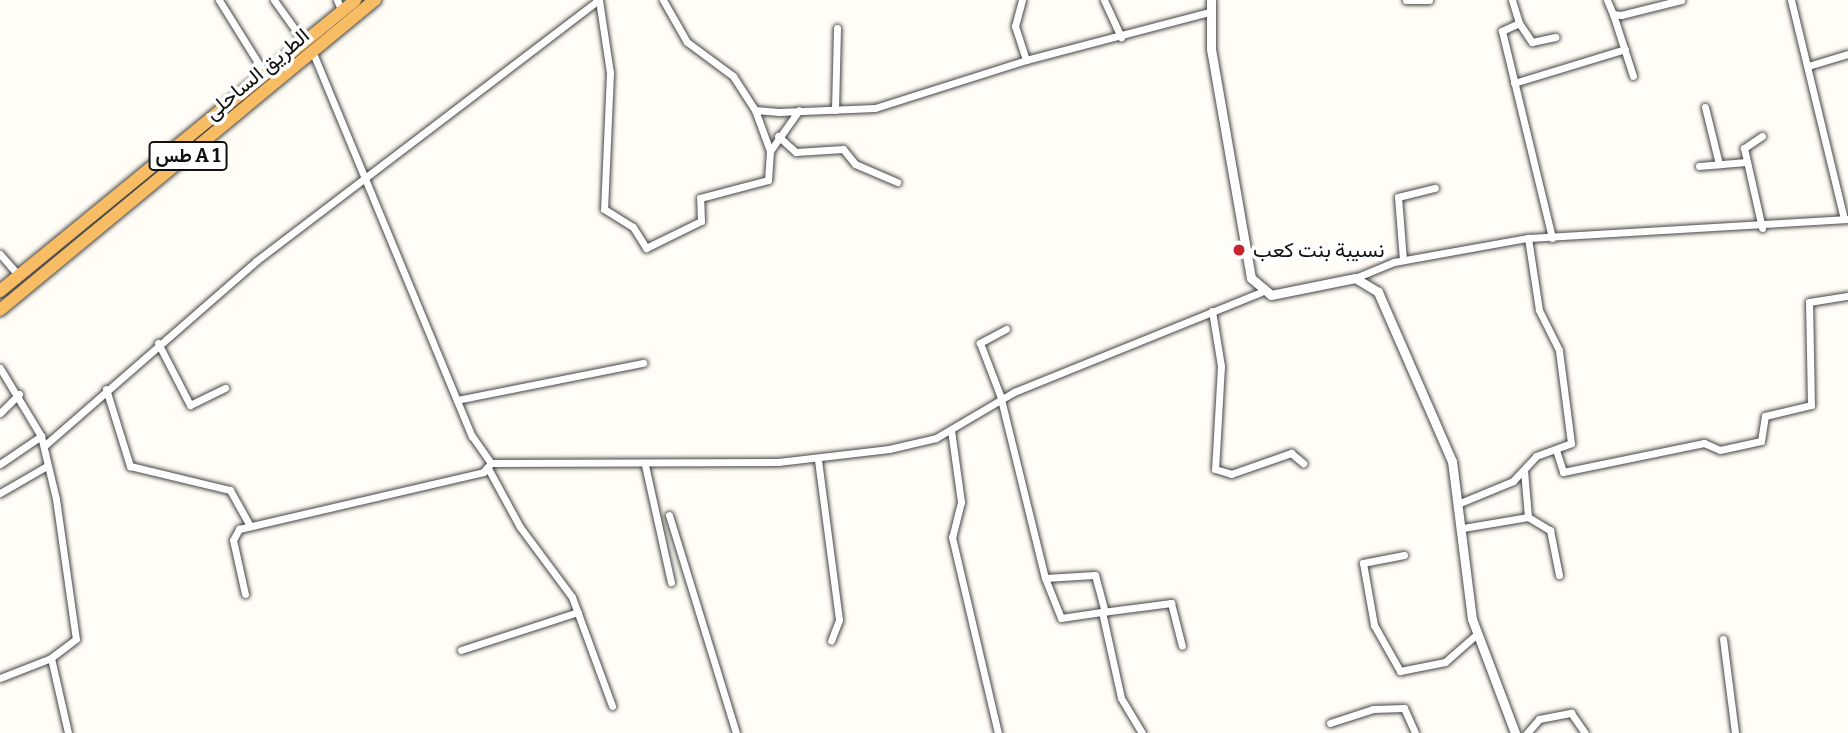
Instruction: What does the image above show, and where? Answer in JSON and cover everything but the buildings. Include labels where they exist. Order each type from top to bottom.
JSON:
[{"type":"highway","name":"الطريق الساحلى","points":[[0,291],[265,75],[304,42],[340,6],[355,0]]},
{"type":"highway","name":"الطريق الساحلى","points":[[0,310],[375,0]]},
{"type":"highway","points":[[190,136],[199,147]]},
{"type":"street","points":[[219,0],[265,75]]},
{"type":"street","points":[[274,0],[304,42]]},
{"type":"street","points":[[44,446],[158,343],[365,178],[599,0],[610,73],[603,201],[608,214],[633,227],[642,245],[657,247],[698,223],[700,198],[765,183],[770,151],[778,136],[799,110]]},
{"type":"street","points":[[663,0],[687,42],[733,76],[755,110],[770,151]]},
{"type":"street","points":[[1022,0],[1015,26],[1026,60]]},
{"type":"street","points":[[1104,0],[1121,37]]},
{"type":"street","points":[[1211,0],[1209,12],[1244,247],[1261,292]]},
{"type":"street","points":[[1406,0],[1429,0]]},
{"type":"street","points":[[1512,0],[1519,23],[1532,42],[1555,37]]},
{"type":"street","points":[[1607,0],[1633,76]]},
{"type":"street","points":[[1613,15],[1681,0]]},
{"type":"street","points":[[245,594],[233,535],[250,526],[490,467],[818,460],[889,449],[951,430],[997,400],[1261,292],[1279,294],[1355,278],[1403,260],[1528,238],[1762,228],[1846,219],[1791,0]]},
{"type":"street","points":[[755,110],[875,108],[1026,60],[1209,12]]},
{"type":"street","points":[[1519,23],[1502,28],[1552,238]]},
{"type":"street","points":[[835,110],[838,28]]},
{"type":"street","points":[[1514,83],[1625,49]]},
{"type":"street","points":[[313,53],[457,400],[490,467],[578,612],[612,706]]},
{"type":"street","points":[[1808,66],[1848,54]]},
{"type":"street","points":[[1705,107],[1719,164]]},
{"type":"street","points":[[778,136],[796,152],[843,149],[855,164],[897,182]]},
{"type":"street","points":[[1762,136],[1745,143],[1746,162],[1762,228]]},
{"type":"street","points":[[1699,166],[1746,162]]},
{"type":"street","points":[[1403,260],[1398,197],[1435,188]]},
{"type":"street","points":[[1460,503],[1524,470],[1536,456],[1556,450],[1571,440],[1559,350],[1539,310],[1528,238]]},
{"type":"street","points":[[0,254],[19,276]]},
{"type":"street","points":[[1355,278],[1371,284],[1386,307],[1444,440],[1460,503],[1477,634],[1515,733]]},
{"type":"street","points":[[1556,450],[1563,472],[1704,443],[1720,450],[1761,441],[1765,416],[1811,405],[1809,302],[1848,296]]},
{"type":"street","points":[[1212,311],[1222,366],[1216,469],[1231,474],[1291,453],[1303,463]]},
{"type":"street","points":[[1006,329],[980,343],[1045,578],[1061,618],[1171,603],[1182,646]]},
{"type":"street","points":[[158,343],[190,405],[226,388]]},
{"type":"street","points":[[457,400],[643,363]]},
{"type":"street","points":[[0,368],[19,394],[44,446],[76,639],[51,658],[0,678]]},
{"type":"street","points":[[106,389],[130,466],[230,490],[250,526]]},
{"type":"street","points":[[0,413],[19,394]]},
{"type":"street","points":[[951,430],[961,502],[952,537],[998,733]]},
{"type":"street","points":[[0,464],[41,436]]},
{"type":"street","points":[[818,460],[839,620],[831,641]]},
{"type":"street","points":[[645,465],[671,582]]},
{"type":"street","points":[[0,492],[47,466]]},
{"type":"street","points":[[1524,470],[1532,509],[1528,517]]},
{"type":"street","points":[[669,515],[736,733]]},
{"type":"street","points":[[1462,527],[1528,517],[1541,520],[1550,530],[1559,575]]},
{"type":"street","points":[[1405,555],[1363,563],[1374,625],[1400,671],[1445,662],[1477,634]]},
{"type":"street","points":[[1045,578],[1095,575],[1121,698],[1142,733]]},
{"type":"street","points":[[461,650],[578,612]]},
{"type":"street","points":[[1723,639],[1735,733]]},
{"type":"street","points":[[51,658],[68,733]]},
{"type":"street","points":[[1330,723],[1373,709],[1404,708],[1415,733]]},
{"type":"street","points":[[1527,733],[1539,719],[1574,713],[1585,733]]},
{"type":"place","name":"نسيبة بنت كعب","points":[[1239,250]]}]
